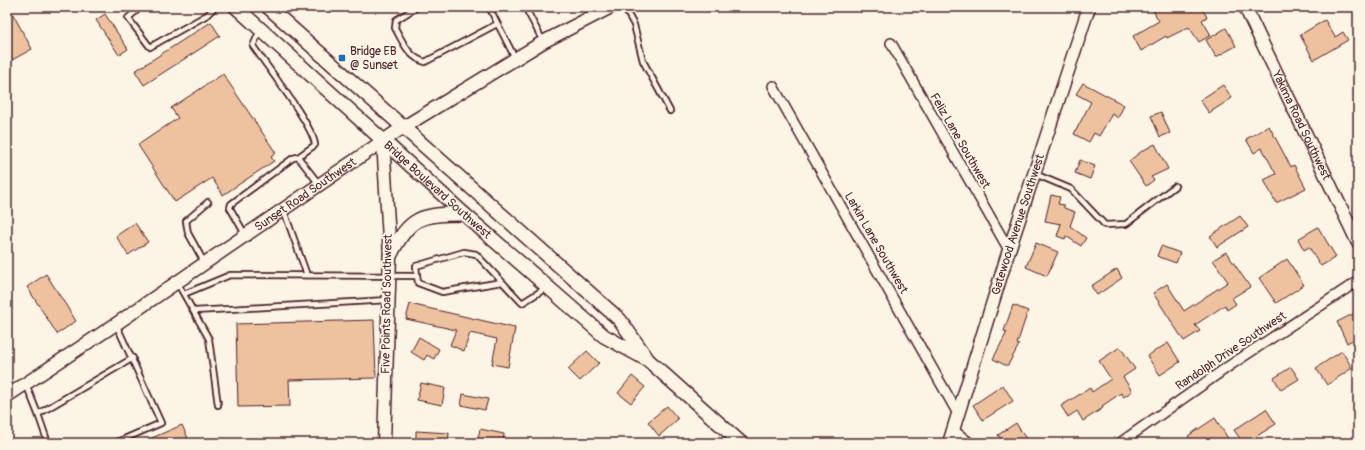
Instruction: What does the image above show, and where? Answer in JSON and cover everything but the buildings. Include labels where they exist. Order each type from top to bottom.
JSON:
[{"type":"main road","name":"Bridge Boulevard Southwest","points":[[236,7],[464,214],[604,336],[648,360],[741,443]]},
{"type":"main road","name":"Bridge Boulevard Southwest","points":[[268,7],[402,128],[620,320],[648,360]]},
{"type":"main road","points":[[390,256],[401,234],[418,219],[436,214],[464,214]]},
{"type":"street","name":"Sunset Road Southwest","points":[[7,396],[116,324],[383,140],[515,58],[611,7]]},
{"type":"street","name":"Gatewood Avenue Southwest","points":[[949,443],[957,412],[1009,250],[1089,7]]},
{"type":"street","name":"Yakima Road Southwest","points":[[1245,7],[1358,243]]},
{"type":"street","name":"Feliz Lane Southwest","points":[[891,43],[1009,250]]},
{"type":"street","name":"Larkin Lane Southwest","points":[[773,86],[957,412]]},
{"type":"street","name":"Five Points Road Southwest","points":[[383,140],[390,256],[384,443]]},
{"type":"street","name":"Randolph Drive Southwest","points":[[1120,443],[1229,366],[1358,281]]},
{"type":"street","points":[[953,430],[970,443]]},
{"type":"lane","points":[[141,7],[128,18],[150,47],[207,15],[215,7]]},
{"type":"lane","points":[[417,7],[396,20],[395,28],[410,54],[417,60],[425,62],[497,24]]},
{"type":"lane","points":[[489,7],[515,58]]},
{"type":"lane","points":[[525,7],[543,42]]},
{"type":"lane","points":[[624,7],[634,25],[643,61],[670,111]]},
{"type":"lane","points":[[246,235],[230,208],[231,204],[292,158],[298,157],[315,145],[315,140],[306,122],[253,46],[260,29]]},
{"type":"lane","points":[[298,157],[319,185]]},
{"type":"lane","points":[[1034,174],[1071,189],[1106,225],[1126,224],[1176,186]]},
{"type":"lane","points":[[204,264],[188,233],[186,221],[208,202]]},
{"type":"lane","points":[[283,209],[307,275]]},
{"type":"lane","points":[[502,282],[442,292],[418,283],[416,266],[464,252],[476,254],[522,303],[548,287]]},
{"type":"lane","points":[[184,294],[230,275],[417,276]]},
{"type":"lane","points":[[177,282],[209,340],[218,405]]},
{"type":"lane","points":[[194,311],[389,300]]},
{"type":"lane","points":[[116,324],[133,358],[161,423],[116,443]]},
{"type":"lane","points":[[38,414],[133,358]]},
{"type":"lane","points":[[26,384],[48,443]]},
{"type":"place","name":"Bridge EB @ Sunset","points":[[342,58]]}]
